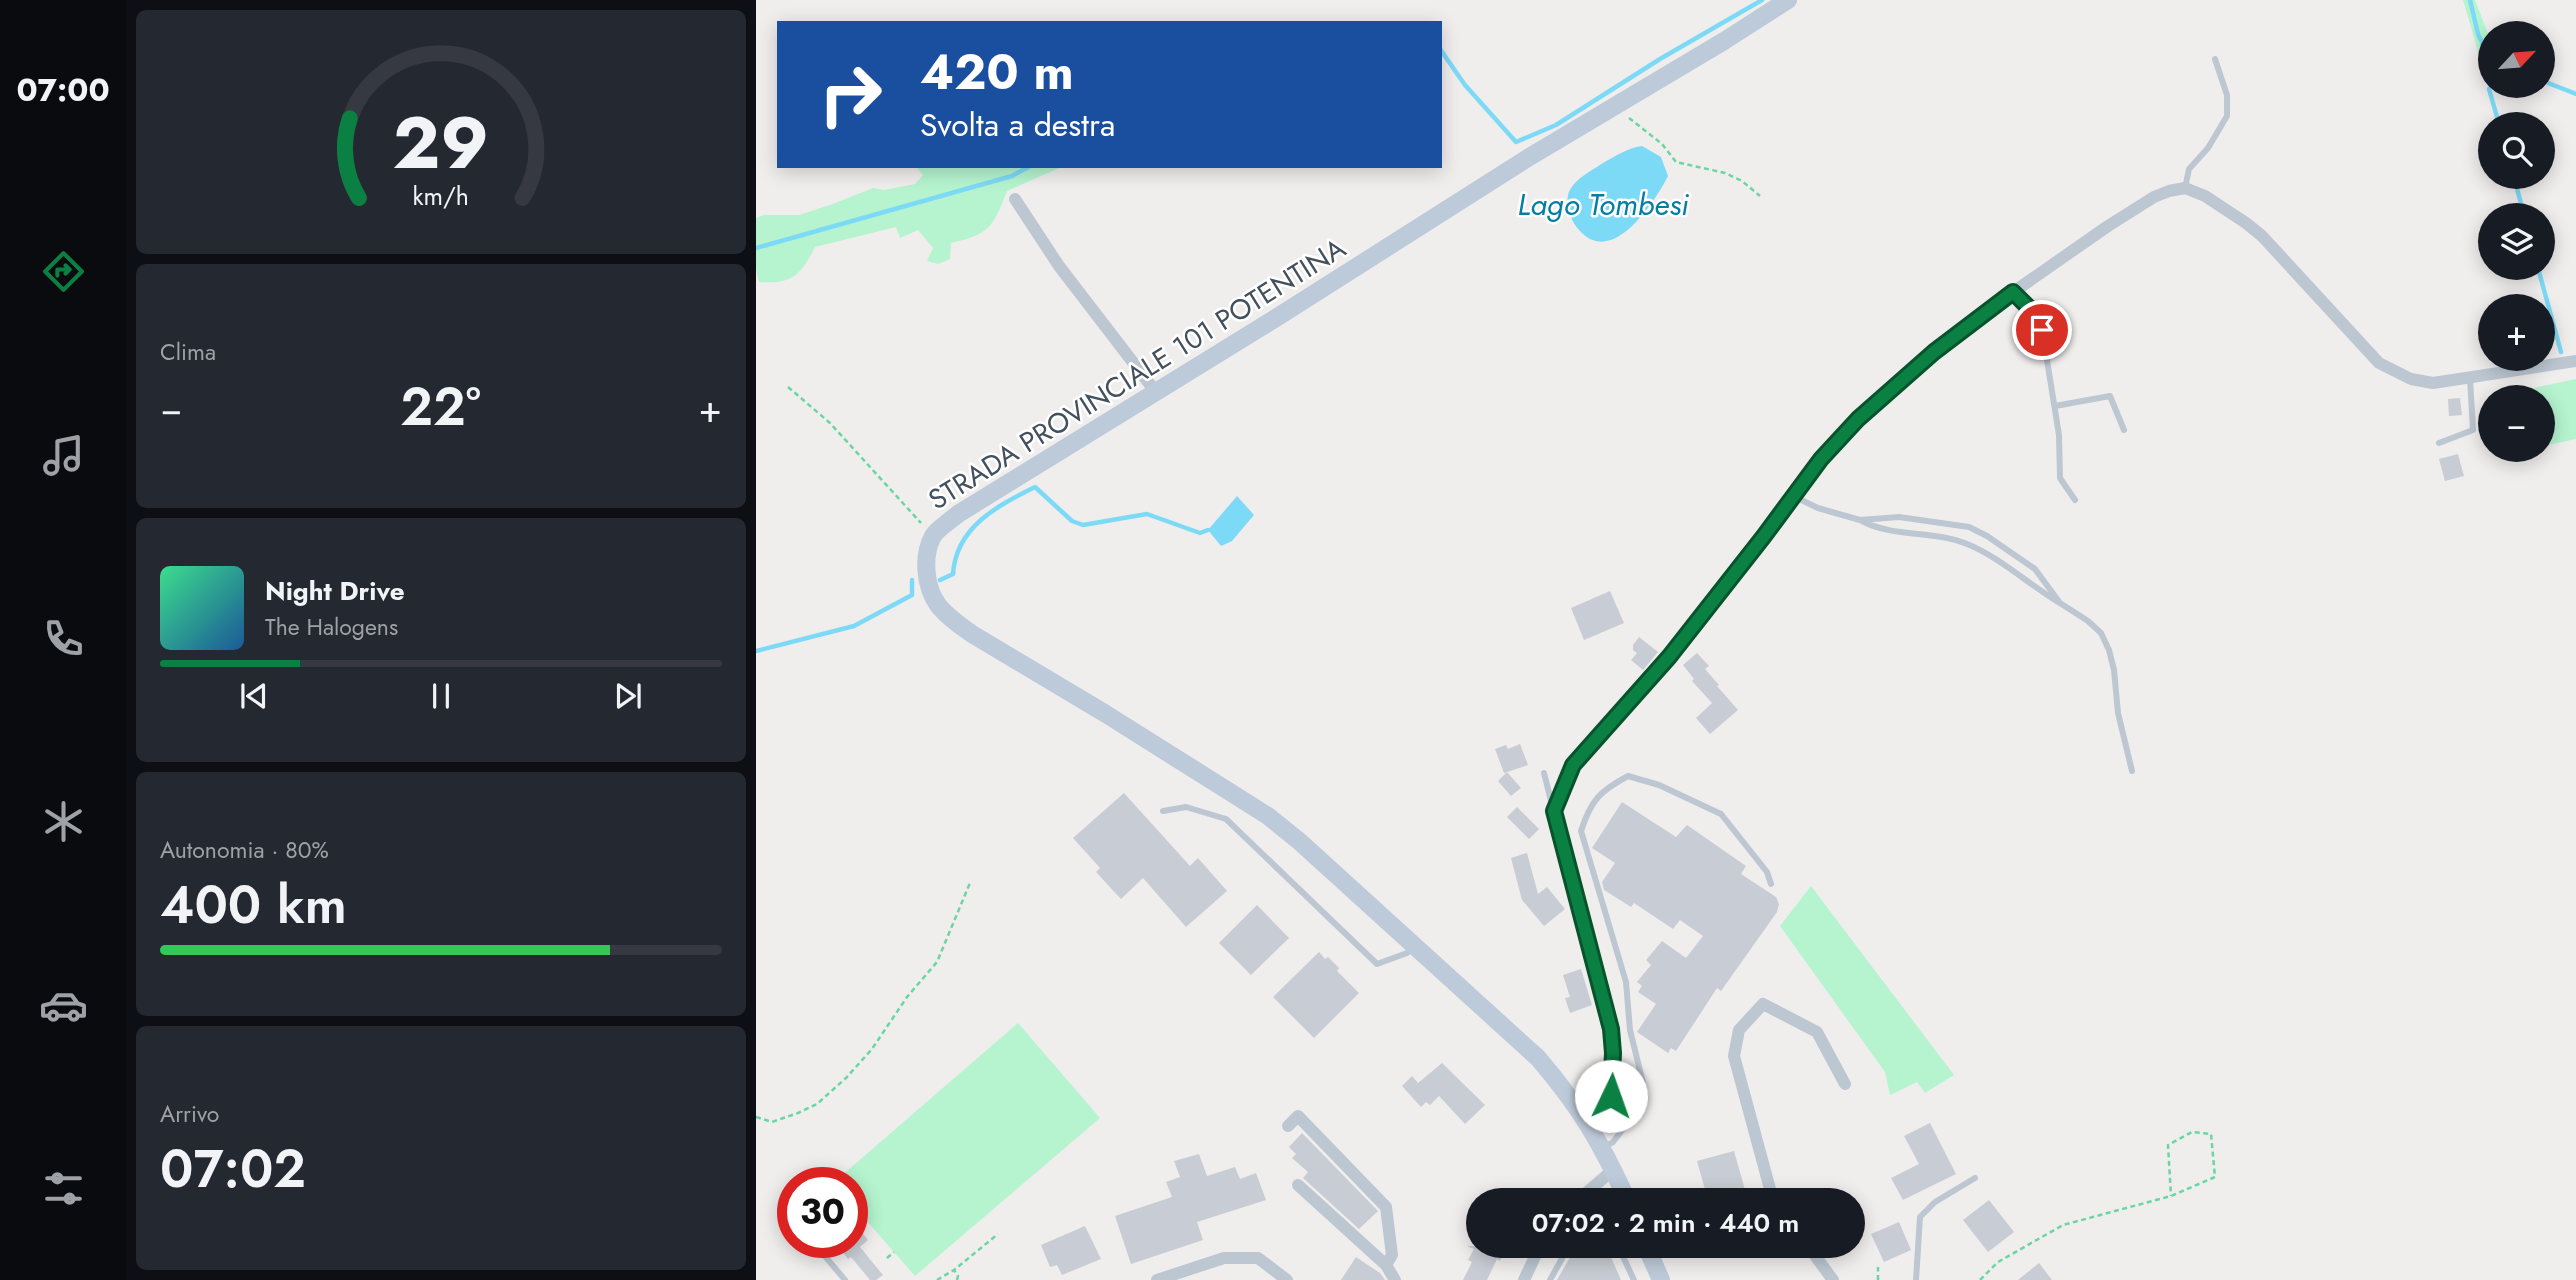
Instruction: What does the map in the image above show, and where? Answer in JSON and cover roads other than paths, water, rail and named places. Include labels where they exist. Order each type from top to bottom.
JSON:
[{"type":"main road","name":"STRADA PROVINCIALE 101 POTENTINA","points":[[1621,1188],[1589,1124],[1538,1058],[1268,816],[972,634],[953,619],[938,605],[926,573],[927,553],[934,535],[958,514],[1531,156],[1788,0]]},
{"type":"main road","points":[[1651,1258],[1661,1280]]},
{"type":"street","points":[[1589,1124],[1603,1114],[1611,1096],[1613,1064],[1611,1029],[1554,811],[1573,765],[1669,657],[1795,497],[1821,459],[1858,419],[1934,352],[2013,292],[2146,202],[2169,191],[2185,188],[2205,196],[2262,236],[2379,363],[2411,379],[2433,383],[2470,379],[2576,360]]},
{"type":"street","points":[[1015,199],[1059,267],[1155,391]]},
{"type":"street","points":[[1770,1188],[1734,1056],[1739,1030],[1763,1004],[1817,1031],[1845,1084]]},
{"type":"street","points":[[1288,1126],[1298,1116],[1386,1207],[1392,1255],[1386,1265]]},
{"type":"street","points":[[1594,1188],[1614,1172]]},
{"type":"street","points":[[1298,1185],[1386,1265],[1395,1280]]},
{"type":"street","points":[[1157,1280],[1224,1258],[1258,1258],[1287,1280]]},
{"type":"street","points":[[1524,1280],[1534,1258]]},
{"type":"street","points":[[1817,1258],[1833,1280]]},
{"type":"lane","points":[[2185,188],[2189,169],[2208,148],[2227,116],[2227,95],[2215,59]]},
{"type":"lane","points":[[2013,292],[2037,316],[2042,330],[2059,435],[2060,478],[2075,500]]},
{"type":"lane","points":[[2439,443],[2473,430],[2470,379]]},
{"type":"lane","points":[[2055,406],[2110,396],[2124,430]]},
{"type":"lane","points":[[1795,497],[1875,528],[1947,537],[1969,544],[2094,627],[2101,633],[2109,650],[2114,670],[2118,713],[2132,771]]},
{"type":"lane","points":[[1860,520],[1899,517],[1969,527],[2035,569],[2060,603]]},
{"type":"lane","points":[[1544,773],[1554,811]]},
{"type":"lane","points":[[1603,1148],[1613,1142],[1632,1117],[1644,1087],[1630,1030],[1626,982],[1581,831],[1588,809],[1604,789],[1628,776],[1659,785],[1721,814],[1767,872],[1770,884]]},
{"type":"lane","points":[[1164,811],[1186,807],[1226,819],[1377,964],[1407,953],[1414,946]]},
{"type":"lane","points":[[1916,1280],[1920,1217],[1934,1202],[1975,1178]]},
{"type":"lane","points":[[826,1258],[845,1280]]},
{"type":"lane","points":[[1549,1280],[1562,1258]]},
{"type":"lane","points":[[1624,1258],[1634,1280]]},
{"type":"water","name":"Lago Tombesi","points":[[1642,146],[1661,157],[1668,176],[1653,201],[1631,227],[1618,237],[1605,241],[1592,240],[1579,230],[1571,218],[1568,205],[1570,190],[1583,176],[1603,163],[1626,150]]},
{"type":"water","points":[[1237,496],[1254,515],[1232,541],[1221,546],[1208,530]]},
{"type":"waterway","points":[[1442,52],[1465,85],[1516,142],[1556,125],[1660,59],[1762,0]]},
{"type":"waterway","points":[[2470,0],[2478,34]]},
{"type":"waterway","points":[[2555,86],[2576,94]]},
{"type":"waterway","points":[[2492,98],[2496,112]]},
{"type":"waterway","points":[[756,248],[1012,176],[1026,168]]},
{"type":"waterway","points":[[2517,189],[2521,203]]},
{"type":"waterway","points":[[2541,280],[2561,352]]},
{"type":"waterway","points":[[940,580],[953,574],[962,543],[981,520],[993,510],[1035,487],[1072,521],[1083,525],[1147,514],[1200,533],[1208,530]]},
{"type":"waterway","points":[[756,651],[854,626],[912,595],[912,580]]}]
